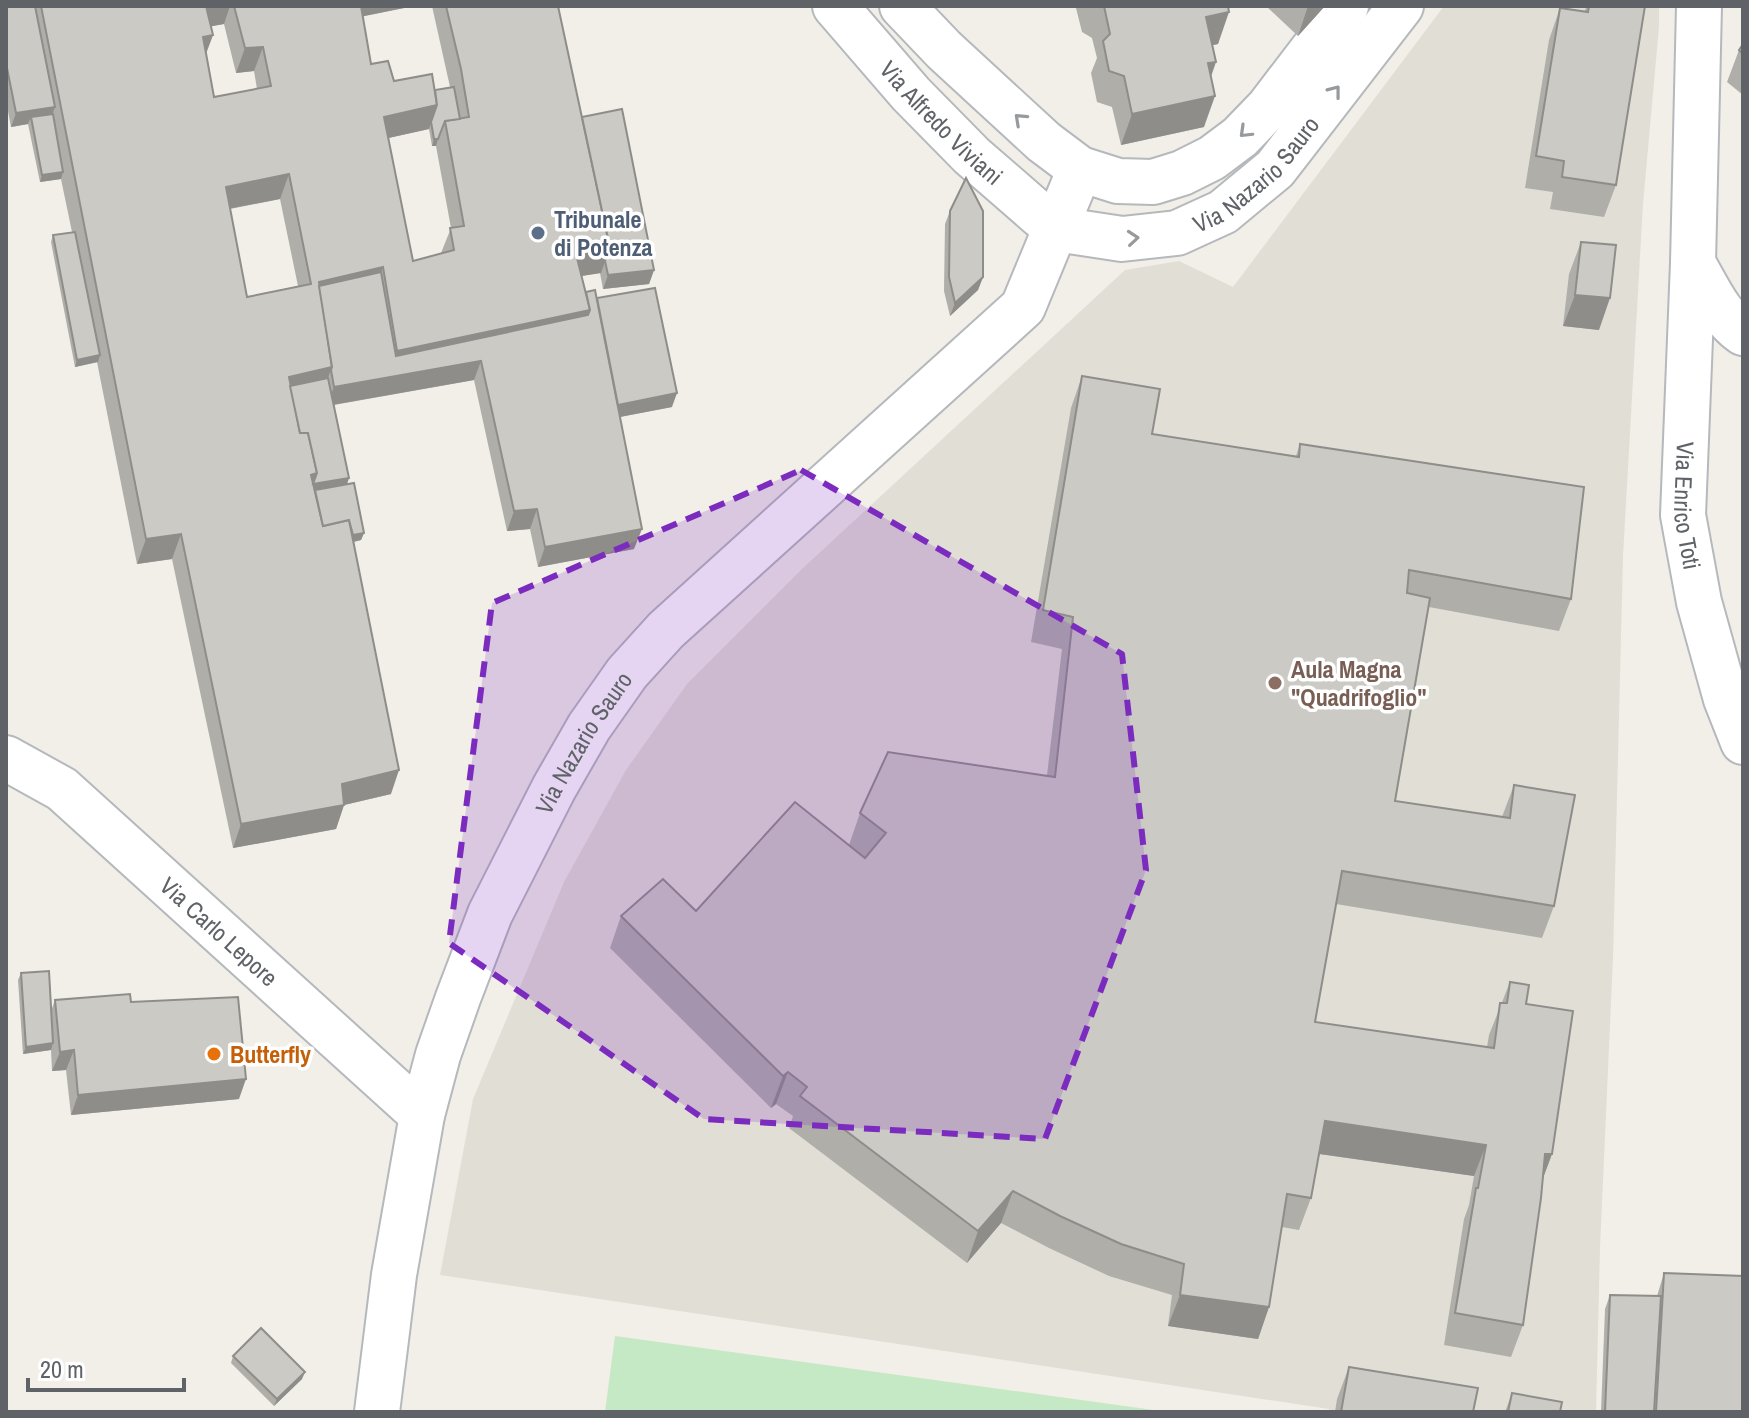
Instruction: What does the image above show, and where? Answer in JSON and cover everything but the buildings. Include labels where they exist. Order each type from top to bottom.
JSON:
[{"type":"street","name":"Via Alfredo Viviani","points":[[835,6],[911,94],[972,156],[1056,229]]},
{"type":"street","points":[[902,6],[1044,142],[1080,169]]},
{"type":"street","name":"Via Nazario Sauro","points":[[377,1412],[394,1275],[422,1115],[438,1055],[490,914],[589,727],[627,673],[666,630],[1023,307],[1080,169],[1118,181],[1153,182],[1182,173],[1212,158],[1240,137],[1268,108],[1346,6]]},
{"type":"street","name":"Via Nazario Sauro","points":[[1056,229],[1122,239],[1177,233],[1223,212],[1275,169],[1401,6]]},
{"type":"street","name":"Via Enrico Toti","points":[[1699,6],[1683,515],[1699,602],[1726,699],[1743,742]]},
{"type":"street","points":[[1693,263],[1714,301],[1735,328],[1743,333]]},
{"type":"street","name":"Via Carlo Lepore","points":[[6,758],[62,789],[422,1115]]},
{"type":"highlighted area","points":[[801,470],[1122,654],[1146,870],[1045,1139],[704,1119],[449,943],[492,603]]},
{"type":"shaded area","points":[[1444,6],[1659,6],[1643,204],[1623,556],[1613,958],[1596,1412],[1329,1412],[1329,1409],[440,1275],[473,1099],[564,882],[626,770],[687,684],[802,569],[1125,270],[1179,261],[1233,287]]},
{"type":"green space","points":[[615,1336],[1168,1412],[605,1412]]},
{"type":"place","name":"Tribunale di Potenza","points":[[538,233]]},
{"type":"place","name":"Aula Magna \"Quadrifoglio\"","points":[[1275,683]]},
{"type":"place","name":"Butterfly","points":[[214,1054]]}]
